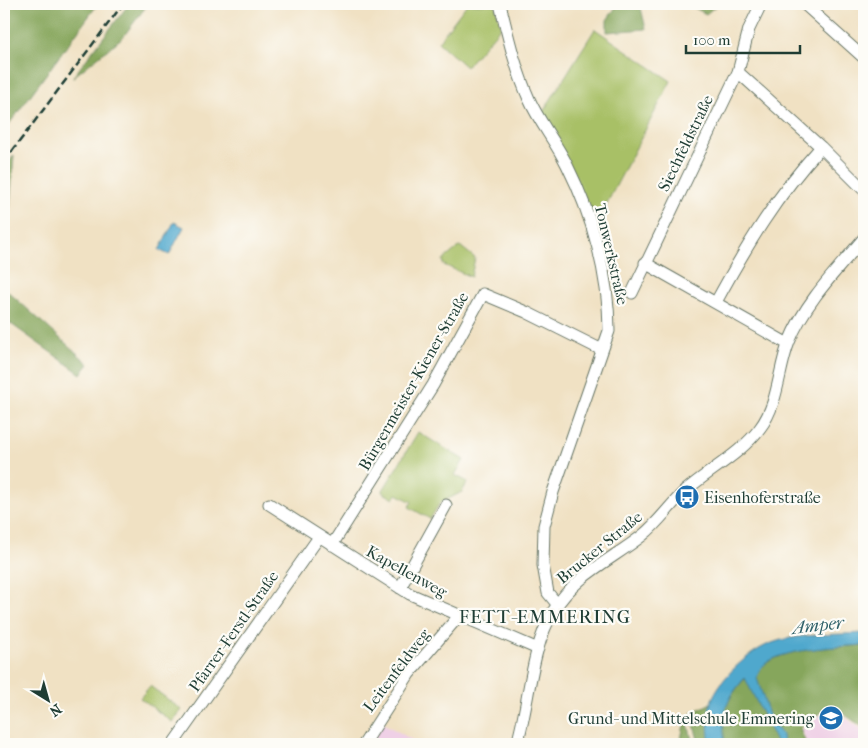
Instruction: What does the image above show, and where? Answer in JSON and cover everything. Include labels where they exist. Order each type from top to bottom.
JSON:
[{"type":"street","name":"Tonwerkstraße","points":[[500,4],[511,49],[529,99],[567,164],[582,196],[593,231],[609,312],[609,331],[553,492],[544,526],[544,574],[548,593],[557,604]]},
{"type":"street","name":"Siechfeldstraße","points":[[632,293],[738,72],[749,29],[761,4]]},
{"type":"street","points":[[804,4],[864,58]]},
{"type":"street","points":[[738,72],[821,146],[864,190]]},
{"type":"street","points":[[716,302],[756,229],[793,177],[821,146]]},
{"type":"street","name":"Brucker Straße","points":[[517,744],[544,628],[557,604],[584,576],[644,534],[684,492],[753,436],[770,411],[788,344],[808,306],[864,238]]},
{"type":"street","points":[[645,263],[788,344]]},
{"type":"street","name":"Bürgermeister-Kiener-Straße","points":[[332,545],[433,385],[483,294],[526,312],[602,350]]},
{"type":"street","name":"Kapellenweg","points":[[269,504],[400,588],[458,617],[538,649]]},
{"type":"street","points":[[400,588],[446,505]]},
{"type":"street","name":"Pfarrer-Ferstl-Straße","points":[[173,744],[320,536]]},
{"type":"street","name":"Leitenfeldweg","points":[[364,744],[409,674],[458,617]]},
{"type":"shaded area","name":"Grund- und Mittelschule Emmering","points":[[831,707],[864,731],[864,744],[807,744],[802,729]]},
{"type":"shaded area","points":[[383,723],[419,744],[371,744]]},
{"type":"green space","points":[[4,4],[98,4],[4,131]]},
{"type":"green space","points":[[129,4],[148,4],[123,37],[72,78]]},
{"type":"green space","points":[[467,4],[495,4],[501,27],[466,67],[438,42]]},
{"type":"green space","points":[[618,4],[640,4],[646,29],[607,32],[607,20]]},
{"type":"green space","points":[[687,4],[718,4],[706,14]]},
{"type":"green space","points":[[595,29],[671,81],[595,226],[541,115]]},
{"type":"green space","points":[[14,155],[10,207],[4,217],[4,169]]},
{"type":"green space","points":[[460,246],[475,258],[471,277],[444,265],[443,260]]},
{"type":"green space","points":[[4,288],[89,364],[81,374],[4,319]]},
{"type":"green space","points":[[418,432],[464,460],[455,475],[468,482],[462,492],[440,503],[430,519],[409,507],[412,502],[397,494],[394,499],[382,492]]},
{"type":"green space","points":[[864,645],[864,728],[831,705],[800,728],[806,744],[725,744],[722,724],[726,708],[740,684],[761,666],[773,659],[799,651]]},
{"type":"green space","points":[[150,686],[182,710],[172,722],[140,698]]},
{"type":"green space","points":[[711,703],[710,744],[699,744],[691,713]]},
{"type":"green space","points":[[686,715],[693,744],[680,744]]},
{"type":"water","points":[[174,222],[184,227],[169,255],[159,250]]},
{"type":"water","points":[[864,633],[864,645],[795,652],[770,661],[761,668],[757,678],[770,718],[782,735],[783,744],[777,744],[745,678],[733,694],[726,709],[724,717],[725,744],[710,744],[708,729],[711,702],[720,684],[743,660],[761,648],[779,640],[816,635]]},
{"type":"railway","points":[[4,162],[123,4]]},
{"type":"place","name":"Eisenhoferstraße","points":[[687,497]]},
{"type":"place","name":"Grund- und Mittelschule Emmering","points":[[831,718]]},
{"type":"district","name":"FETT-EMMERING","points":[[545,616]]},
{"type":"water label","name":"Amper","points":[[818,625]]}]
